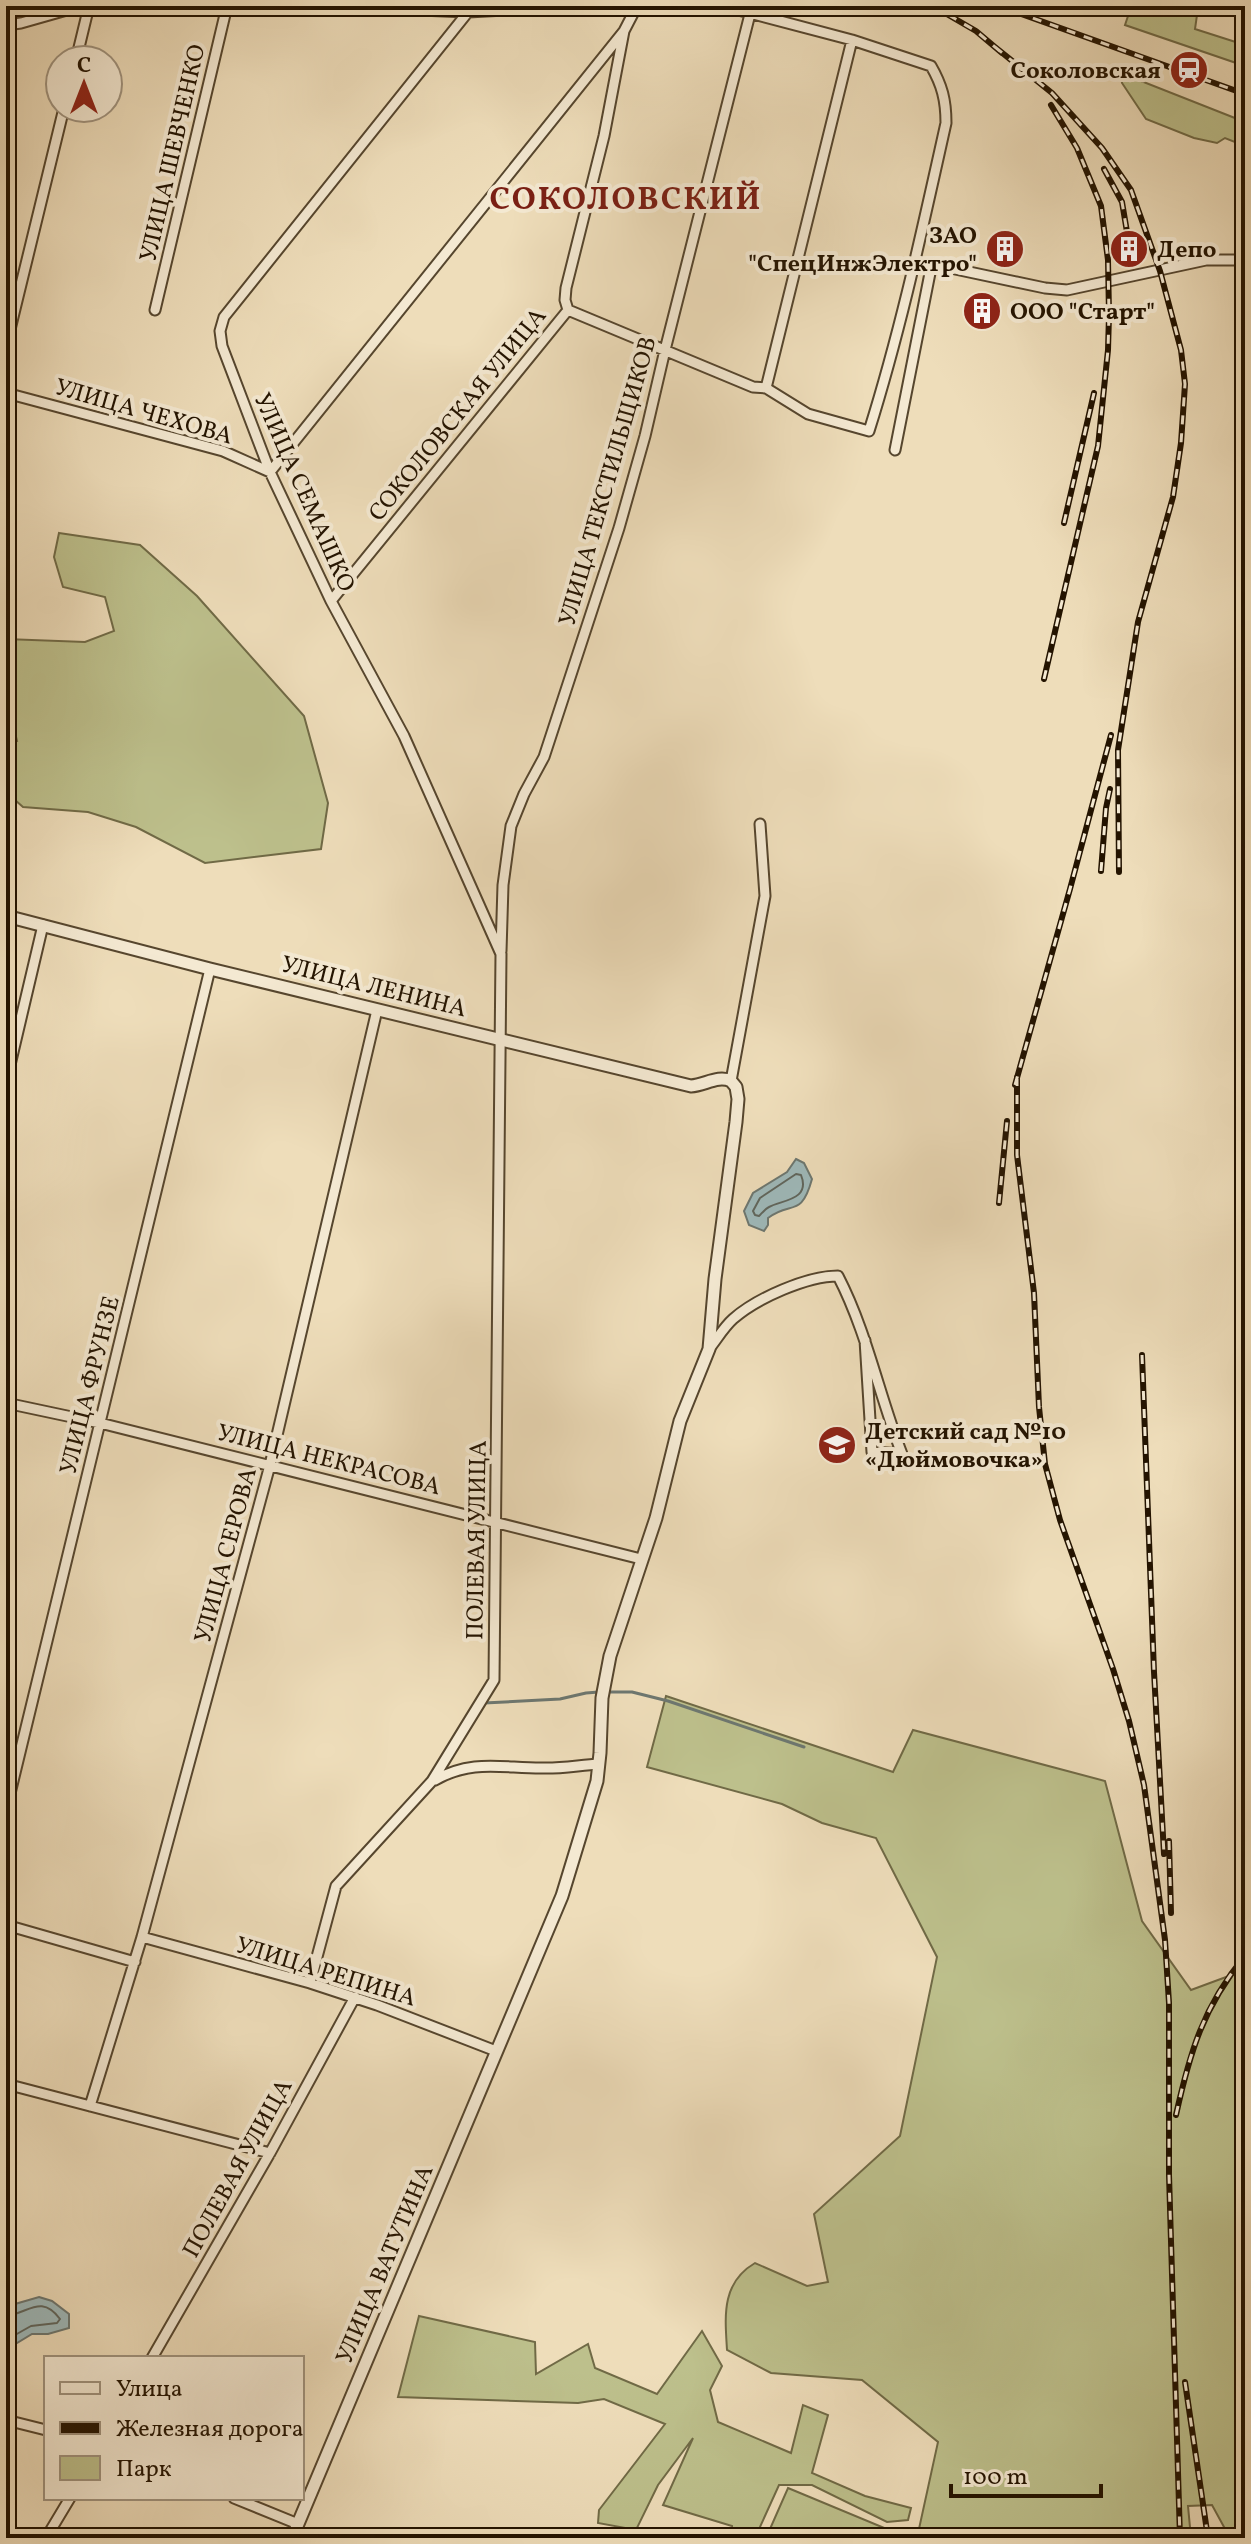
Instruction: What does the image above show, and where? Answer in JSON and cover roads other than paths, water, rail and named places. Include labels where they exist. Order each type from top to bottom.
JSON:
[{"type":"street","points":[[6,25],[81,6]]},
{"type":"street","points":[[80,44],[89,6]]},
{"type":"street","name":"УЛИЦА ШЕВЧЕНКО","points":[[155,310],[227,6]]},
{"type":"street","points":[[323,6],[468,12],[586,6]]},
{"type":"street","name":"СОКОЛОВСКАЯ УЛИЦА","points":[[331,601],[568,310],[566,288],[604,136],[624,31],[637,6]]},
{"type":"street","points":[[568,310],[753,387],[766,388],[808,414],[869,431],[915,266],[946,123],[942,85],[931,66],[852,40],[727,7],[703,6]]},
{"type":"street","name":"УЛИЦА СЕМАШКО","points":[[468,12],[224,317],[220,331],[222,346],[270,472],[331,601],[404,736],[501,954],[500,1040]]},
{"type":"street","name":"УЛИЦА ТЕКСТИЛЬЩИКОВ","points":[[501,954],[503,885],[511,826],[544,757],[591,617],[645,436],[750,14]]},
{"type":"street","points":[[270,472],[624,31]]},
{"type":"street","points":[[766,388],[852,40]]},
{"type":"street","points":[[6,346],[60,124]]},
{"type":"street","points":[[895,450],[931,268],[941,266],[1067,290],[1206,260],[1245,260]]},
{"type":"street","name":"УЛИЦА ЧЕХОВА","points":[[6,393],[223,451],[270,472]]},
{"type":"street","points":[[731,1081],[765,896],[760,824]]},
{"type":"street","name":"УЛИЦА ЛЕНИНА","points":[[6,916],[691,1086],[720,1078],[731,1081]]},
{"type":"street","points":[[6,1082],[43,925]]},
{"type":"street","name":"УЛИЦА ФРУНЗЕ","points":[[6,1810],[210,969]]},
{"type":"street","name":"УЛИЦА СЕРОВА","points":[[90,2106],[135,1962],[270,1465],[377,1010]]},
{"type":"street","name":"ПОЛЕВАЯ УЛИЦА","points":[[303,1981],[336,1886],[432,1781],[494,1680],[500,1040]]},
{"type":"street","name":"УЛИЦА ВАТУТИНА","points":[[292,2538],[562,1896],[597,1781],[603,1694],[610,1656],[656,1518],[680,1421],[709,1349],[738,1099],[736,1087],[731,1081]]},
{"type":"street","points":[[709,1349],[731,1320],[751,1305],[821,1276],[838,1276],[865,1340],[886,1413],[902,1454],[872,1452],[865,1340]]},
{"type":"street","name":"УЛИЦА НЕКРАСОВА","points":[[6,1403],[100,1423],[641,1559]]},
{"type":"street","points":[[432,1781],[454,1769],[493,1765],[544,1768],[599,1764]]},
{"type":"street","points":[[6,1925],[135,1962]]},
{"type":"street","name":"УЛИЦА РЕПИНА","points":[[142,1937],[355,1997],[496,2051]]},
{"type":"street","name":"ПОЛЕВАЯ УЛИЦА","points":[[153,2356],[355,1997]]},
{"type":"street","points":[[6,2084],[270,2153]]},
{"type":"street","points":[[6,2420],[44,2430]]},
{"type":"street","points":[[46,2538],[69,2500]]},
{"type":"street","points":[[239,2500],[298,2524]]},
{"type":"water","points":[[796,1159],[804,1163],[812,1179],[804,1199],[794,1207],[768,1218],[764,1231],[749,1225],[744,1211],[753,1193],[787,1172]]},
{"type":"water","points":[[39,2297],[52,2301],[69,2314],[69,2328],[48,2334],[32,2334],[17,2343],[6,2343],[6,2310]]},
{"type":"waterway","points":[[484,1703],[560,1699],[599,1692]]},
{"type":"waterway","points":[[607,1692],[632,1692],[668,1701],[804,1747]]},
{"type":"railway","points":[[933,6],[976,31],[1002,53]]},
{"type":"railway","points":[[999,6],[1245,94]]},
{"type":"railway","points":[[995,47],[1052,93],[1102,148],[1131,190],[1160,271],[1181,350],[1185,384],[1173,497],[1138,622],[1118,750],[1119,872]]},
{"type":"railway","points":[[1044,679],[1098,446],[1109,315],[1108,260],[1101,206],[1077,148],[1051,105]]},
{"type":"railway","points":[[1104,169],[1122,202],[1127,232]]},
{"type":"railway","points":[[1064,523],[1094,393]]},
{"type":"railway","points":[[1015,1085],[1111,735]]},
{"type":"railway","points":[[1101,871],[1110,789]]},
{"type":"railway","points":[[1017,1077],[1017,1155],[1034,1293],[1045,1464],[1060,1520],[1129,1721],[1144,1785],[1165,1940],[1169,2003],[1169,2175],[1180,2538]]},
{"type":"railway","points":[[999,1203],[1007,1121]]},
{"type":"railway","points":[[1142,1355],[1164,1854]]},
{"type":"railway","points":[[1169,1841],[1171,1913]]},
{"type":"railway","points":[[1176,2115],[1187,2071],[1208,2012],[1245,1956]]},
{"type":"railway","points":[[1185,2382],[1208,2538]]},
{"type":"place","name":"Соколовская","points":[[1189,70]]},
{"type":"place","name":"ЗАО \"СпецИнжЭлектро\"","points":[[1005,249]]},
{"type":"place","name":"Депо","points":[[1129,249]]},
{"type":"place","name":"ООО \"Старт\"","points":[[982,311]]},
{"type":"place","name":"Детский сад №10 «Дюймовочка»","points":[[837,1445]]},
{"type":"district","name":"СОКОЛОВСКИЙ","points":[[626,198]]}]
